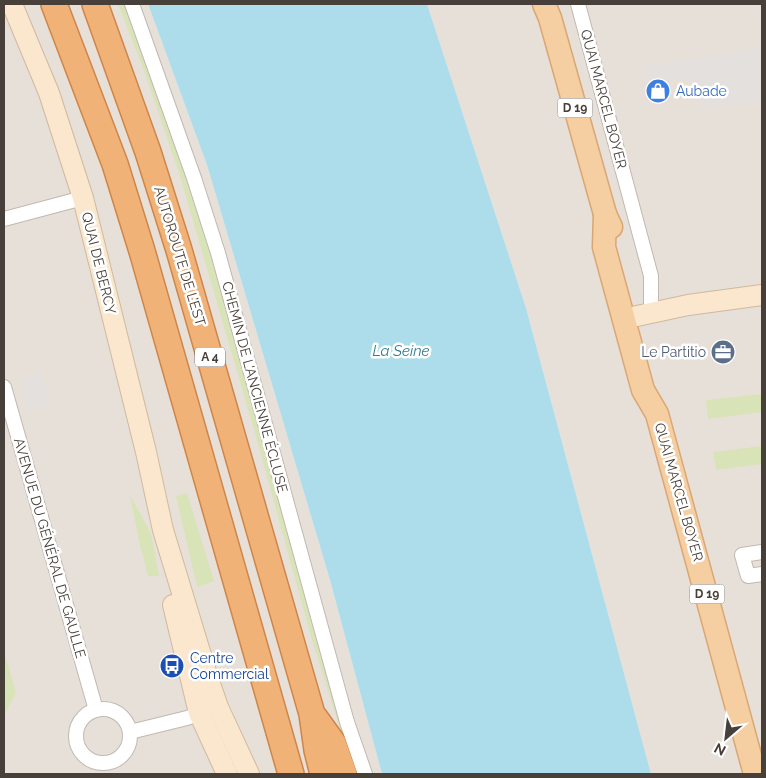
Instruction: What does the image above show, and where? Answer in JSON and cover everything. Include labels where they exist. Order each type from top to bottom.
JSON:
[{"type":"highway","name":"A 4","points":[[54,4],[115,164],[291,774]]},
{"type":"highway","name":"AUTOROUTE DE L’EST","points":[[95,4],[145,143],[179,250],[312,714]]},
{"type":"highway","points":[[257,658],[275,774]]},
{"type":"highway","name":"A 4","points":[[312,714],[317,750],[323,774]]},
{"type":"highway","points":[[312,714],[333,743],[344,774]]},
{"type":"main road","name":"QUAI DE BERCY","points":[[12,4],[48,93],[83,198],[146,452],[163,530],[175,612],[227,774]]},
{"type":"main road","name":"QUAI MARCEL BOYER","points":[[544,4],[550,18],[605,214],[604,247],[637,316],[643,390],[658,414],[755,774]]},
{"type":"main road","points":[[637,316],[688,305],[762,296]]},
{"type":"main road","name":"QUAI DE BERCY","points":[[208,710],[249,774]]},
{"type":"street","name":"CHEMIN DE L'ANCIENNE ÉCLUSE","points":[[132,4],[194,178],[218,253],[347,722],[365,774]]},
{"type":"street","name":"QUAI MARCEL BOYER","points":[[578,4],[651,276],[637,316]]},
{"type":"street","points":[[4,219],[83,198]]},
{"type":"street","name":"AVENUE DU GÉNÉRAL DE GAULLE","points":[[4,387],[96,710]]},
{"type":"street","points":[[762,552],[742,555],[748,576],[762,574]]},
{"type":"street","points":[[106,709],[116,712],[123,718],[130,732],[128,746],[120,757],[113,761],[103,763],[87,758],[76,740],[81,721],[87,714],[96,710],[106,709]]},
{"type":"street","points":[[130,732],[208,710]]},
{"type":"shaded area","points":[[4,4],[148,4],[207,165],[330,580],[382,774],[4,774]]},
{"type":"shaded area","points":[[427,4],[762,4],[762,774],[651,774],[526,308]]},
{"type":"shaded area","points":[[762,49],[762,100],[702,108],[700,100],[694,100],[689,77],[646,82],[643,66]]},
{"type":"shaded area","points":[[41,372],[50,404],[29,410],[21,380]]},
{"type":"green space","points":[[118,4],[128,4],[196,203],[317,629],[344,742],[311,637],[255,433],[179,173],[144,71]]},
{"type":"green space","points":[[762,394],[762,412],[708,419],[706,400]]},
{"type":"green space","points":[[762,446],[762,464],[716,470],[713,452]]},
{"type":"green space","points":[[187,493],[214,581],[197,587],[176,496]]},
{"type":"green space","points":[[130,495],[151,533],[159,576],[148,576]]},
{"type":"green space","points":[[4,651],[16,693],[4,716]]},
{"type":"water","name":"La Seine","points":[[148,4],[427,4],[526,308],[651,774],[382,774],[330,580],[207,165]]},
{"type":"place","name":"Aubade","points":[[658,91]]},
{"type":"place","name":"Le Partitio","points":[[723,352]]},
{"type":"place","name":"Centre Commercial","points":[[172,666]]}]
